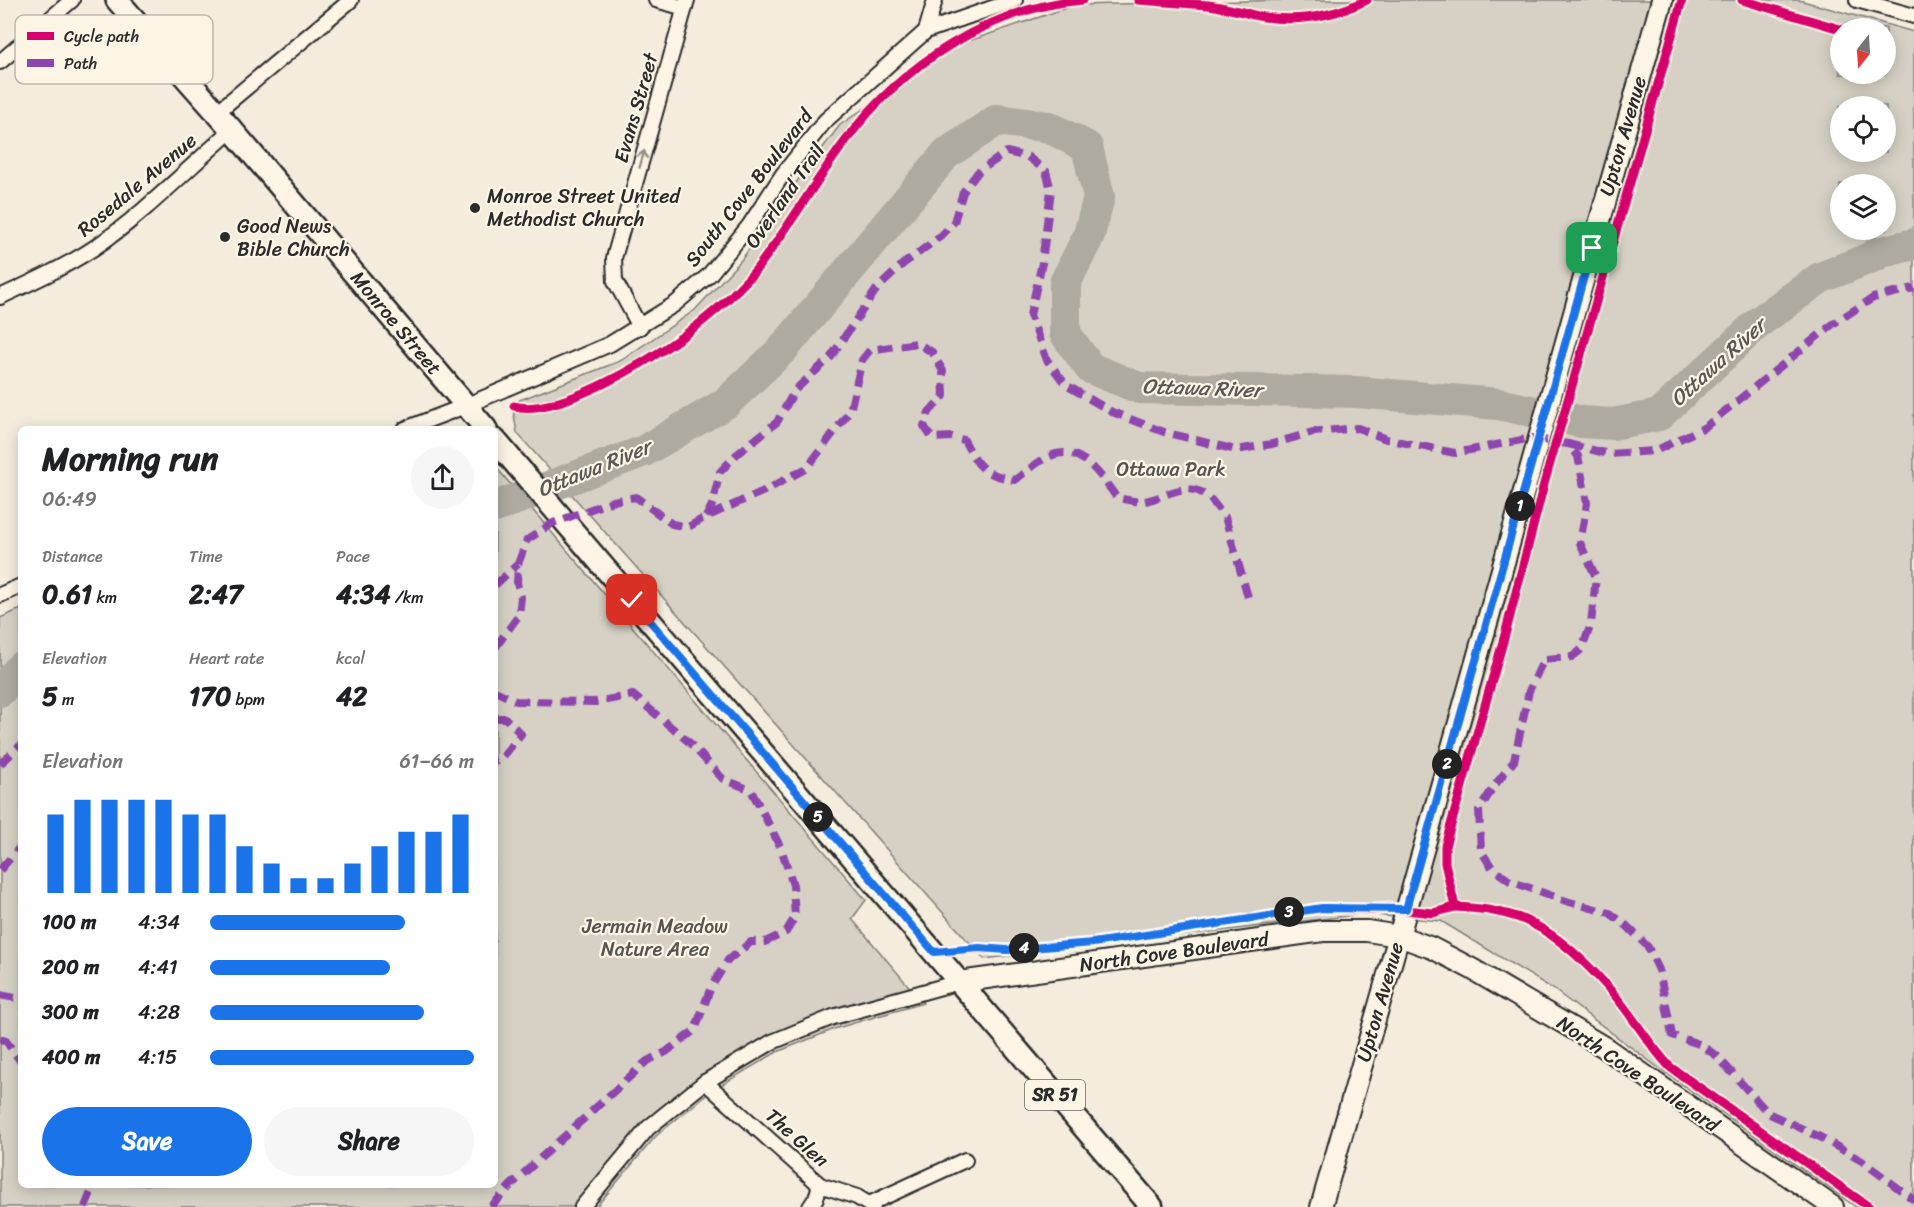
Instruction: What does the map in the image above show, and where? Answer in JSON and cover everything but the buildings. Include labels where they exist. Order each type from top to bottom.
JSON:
[{"type":"main road","name":"Monroe Street","points":[[117,0],[130,15]]},
{"type":"main road","name":"Monroe Street","points":[[191,84],[483,426]]},
{"type":"main road","name":"Monroe Street","points":[[498,444],[959,982],[1145,1204]]},
{"type":"street","points":[[55,15],[72,0]]},
{"type":"street","points":[[216,113],[351,0]]},
{"type":"street","points":[[656,0],[686,4]]},
{"type":"street","points":[[926,31],[935,0]]},
{"type":"street","name":"South Cove Boulevard","points":[[412,426],[610,344],[675,304],[709,275],[749,226],[783,174],[825,121],[926,31],[1015,0]]},
{"type":"street","name":"Upton Avenue","points":[[1321,1207],[1662,0]]},
{"type":"street","points":[[1857,0],[1914,16]]},
{"type":"street","name":"Evans Street","points":[[640,327],[615,281],[614,258],[686,4]]},
{"type":"street","points":[[0,62],[15,49]]},
{"type":"street","name":"Rosedale Avenue","points":[[0,297],[94,248],[131,219],[232,130]]},
{"type":"street","points":[[0,595],[18,587]]},
{"type":"street","name":"North Cove Boulevard","points":[[582,1207],[648,1128],[705,1082],[772,1042],[833,1017],[959,982],[1323,931],[1366,931],[1399,936],[1432,948],[1604,1047],[1833,1207]]},
{"type":"street","name":"The Glen","points":[[705,1082],[820,1185],[857,1197],[871,1206]]},
{"type":"street","points":[[871,1206],[965,1160]]},
{"type":"street","points":[[810,1207],[820,1185]]},
{"type":"green space","name":"Ottawa Park","points":[[1286,0],[1799,0],[1864,18],[1830,18],[1830,84],[1896,84],[1896,27],[1914,32],[1914,1207],[1856,1207],[1656,1066],[1553,989],[1441,921],[1364,914],[984,959],[517,433],[512,403],[620,361],[695,310],[742,259],[840,125],[954,46],[1075,5]]},
{"type":"green space","name":"Jermain Meadow Nature Area","points":[[498,470],[866,900],[852,919],[923,1003],[837,1028],[777,1052],[711,1091],[656,1136],[596,1207],[0,1207],[0,618],[18,610],[18,1188],[498,1188]]},
{"type":"waterway","name":"Ottawa River","points":[[498,506],[644,451],[726,403],[782,350],[946,154],[997,120],[1049,127],[1087,147],[1099,197],[1089,235],[1065,283],[1065,333],[1090,368],[1139,388],[1356,392],[1498,404],[1582,422],[1613,424],[1659,415],[1759,322],[1820,278],[1875,256],[1877,253],[1914,244]]},
{"type":"waterway","name":"Ottawa River","points":[[0,691],[18,670]]},
{"type":"marked path","points":[[706,517],[712,505],[720,472],[736,455],[777,422],[795,390],[831,357],[876,290],[903,264],[940,237],[954,222],[963,192],[978,172],[1007,152],[1028,157],[1046,171],[1051,190],[1042,263],[1030,315],[1047,360],[1066,385],[1112,412],[1164,432],[1236,450],[1272,444],[1313,432],[1358,428],[1386,439],[1455,453],[1532,438],[1568,444],[1578,456],[1587,503],[1580,543],[1596,577],[1591,624],[1582,649],[1572,657],[1544,659],[1529,691],[1514,761],[1479,810],[1481,851],[1493,869],[1510,881],[1566,901],[1610,913],[1627,926],[1648,947],[1659,970],[1672,1035],[1699,1044],[1717,1056],[1768,1113],[1820,1137],[1862,1161],[1914,1200]]},
{"type":"marked path","points":[[1568,444],[1609,454],[1655,451],[1705,427],[1833,324],[1873,298],[1914,288]]},
{"type":"marked path","points":[[498,644],[519,615],[521,597],[517,583],[518,564],[527,540],[553,523],[613,501],[636,497],[672,524],[688,527],[764,491],[807,468],[850,411],[862,360],[870,350],[917,343],[932,352],[943,371],[944,396],[929,412],[924,426],[932,438],[952,437],[964,440],[978,463],[988,472],[1015,480],[1041,461],[1061,453],[1071,454],[1089,464],[1117,498],[1142,501],[1184,489],[1199,491],[1209,498],[1225,517],[1250,604]]},
{"type":"marked path","points":[[498,582],[518,564]]},
{"type":"marked path","points":[[491,1207],[511,1185],[647,1061],[666,1052],[695,1030],[711,987],[728,960],[751,942],[765,942],[786,932],[795,917],[793,885],[781,848],[751,790],[723,779],[690,743],[633,695],[596,702],[516,701],[498,692]]},
{"type":"marked path","points":[[498,718],[505,718],[521,734],[498,760]]},
{"type":"marked path","points":[[0,764],[18,748]]},
{"type":"marked path","points":[[0,870],[18,849]]},
{"type":"marked path","points":[[0,995],[18,998]]},
{"type":"marked path","points":[[0,1039],[6,1041],[18,1058]]},
{"type":"marked path","points":[[85,1207],[93,1188]]},
{"type":"cycle path","name":"Overland Trail","points":[[514,406],[535,407],[581,394],[641,364],[679,339],[714,312],[755,271],[847,139],[894,87],[950,45],[982,28],[1014,14],[1048,5],[1083,0]]},
{"type":"cycle path","points":[[1138,0],[1208,5],[1258,16],[1287,19],[1314,17],[1341,11],[1367,0]]},
{"type":"cycle path","points":[[934,952],[1007,950],[1093,943],[1322,908],[1373,910],[1388,908],[1433,913],[1455,907],[1445,863],[1445,846],[1506,631],[1544,484],[1682,0]]},
{"type":"cycle path","points":[[1742,0],[1830,26]]},
{"type":"cycle path","points":[[1455,907],[1514,916],[1531,923],[1555,938],[1578,956],[1608,987],[1670,1067],[1869,1207]]},
{"type":"place","name":"Monroe Street United Methodist Church","points":[[475,208]]},
{"type":"place","name":"Good News Bible Church","points":[[225,237]]},
{"type":"route","points":[[632,600],[934,952],[979,948],[1007,950],[1093,943],[1322,908],[1406,909],[1592,248]]}]
